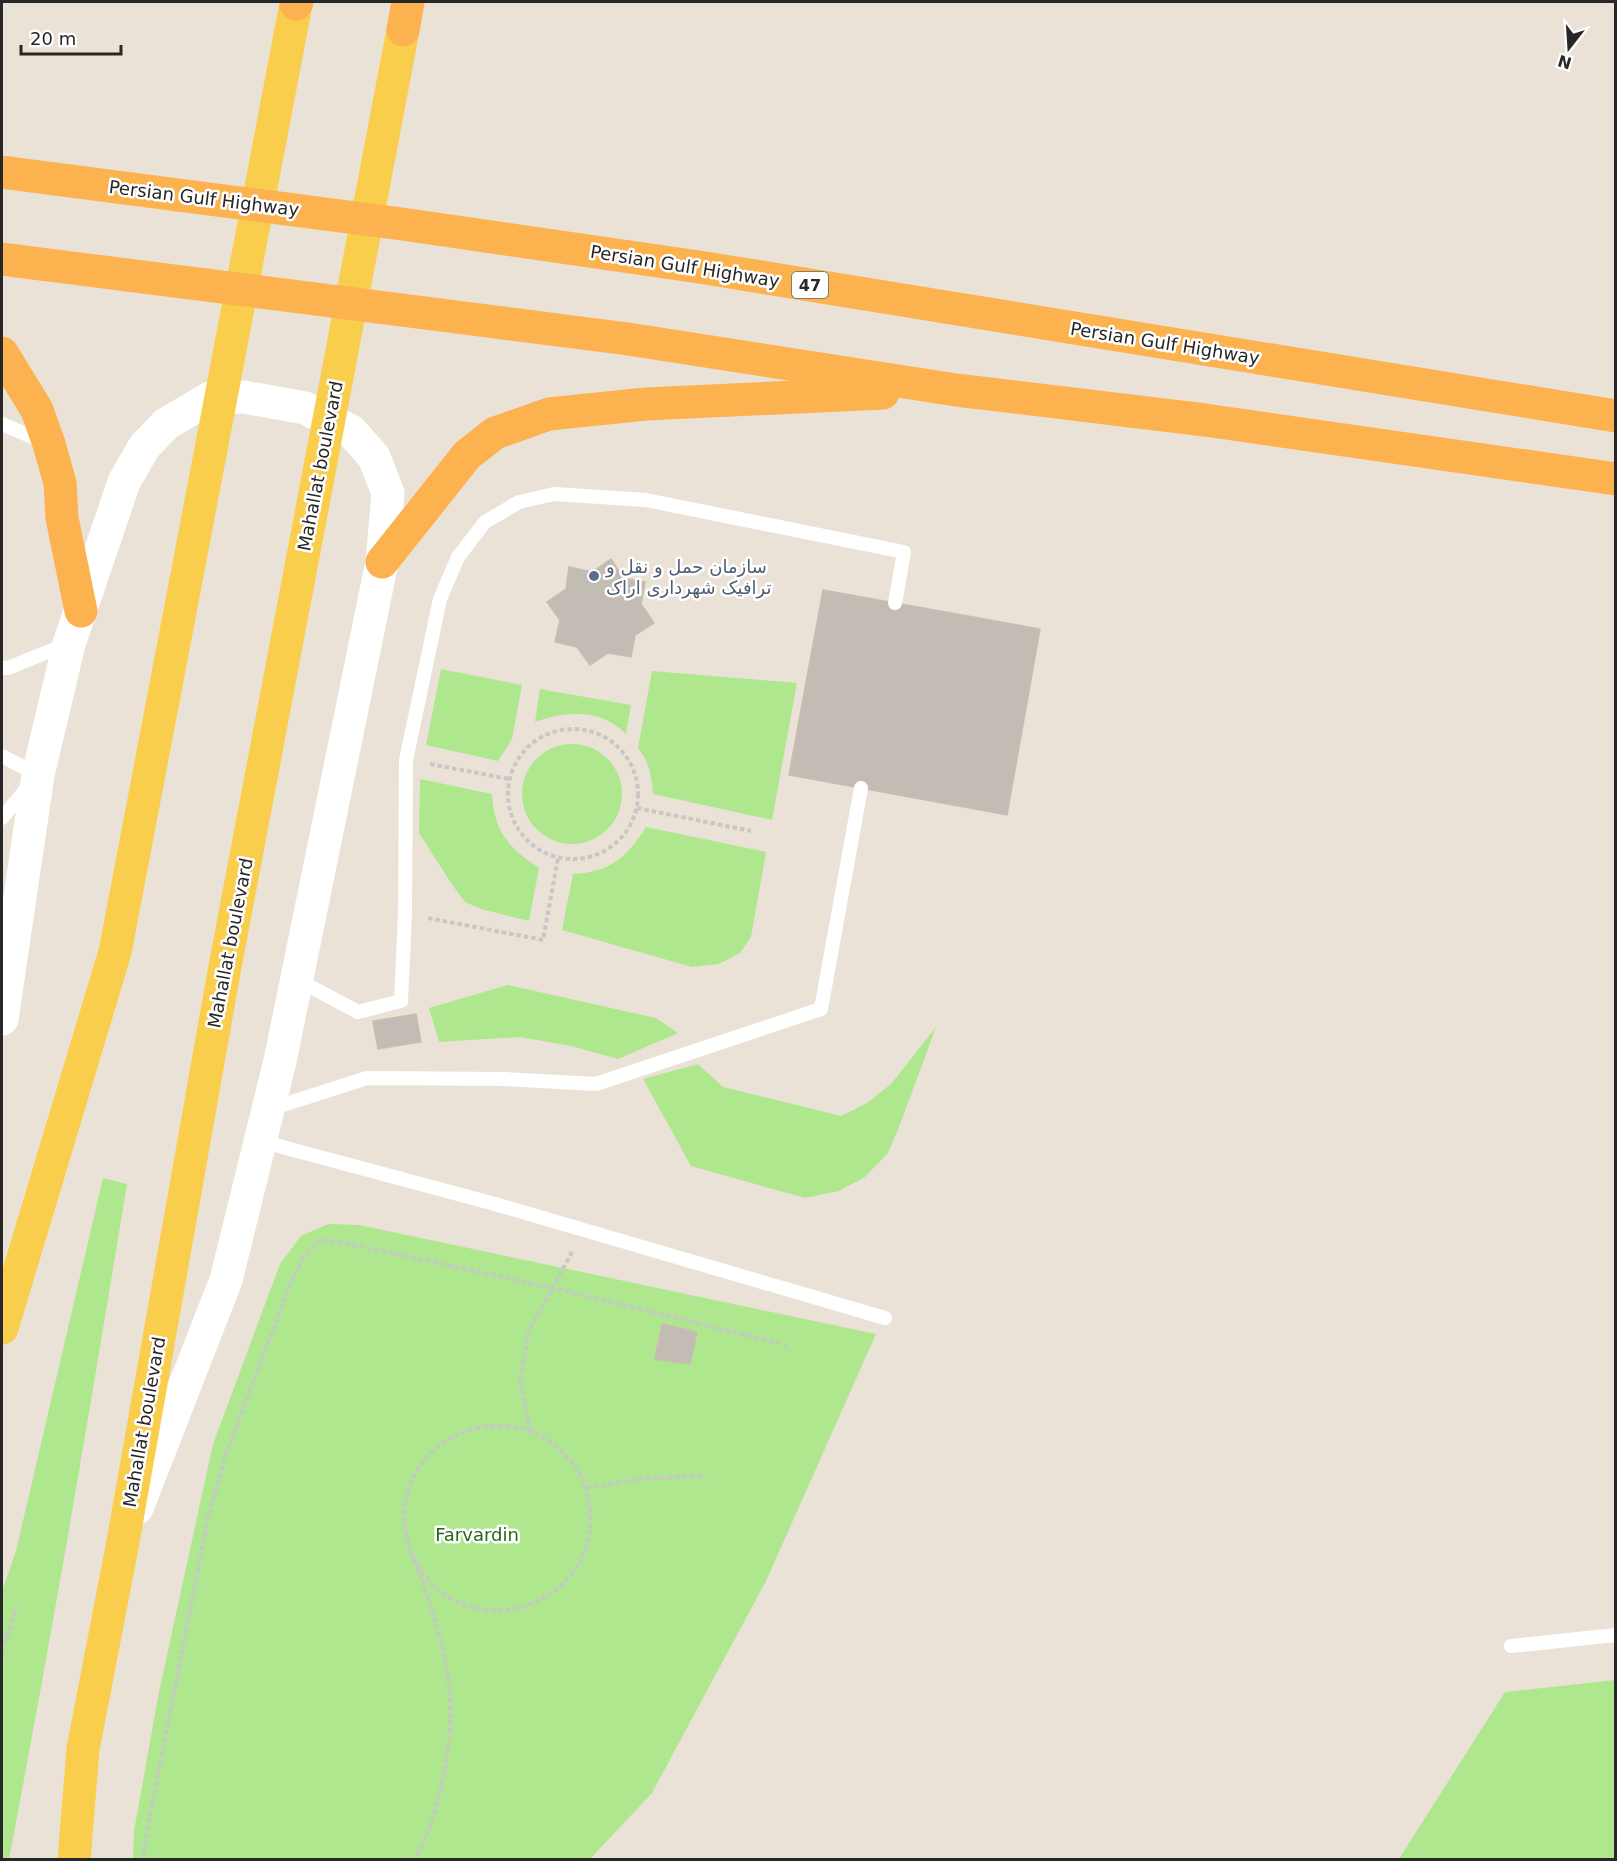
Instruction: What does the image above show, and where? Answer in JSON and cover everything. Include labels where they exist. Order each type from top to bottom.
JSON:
[{"type":"highway","name":"Persian Gulf Highway","points":[[2,172],[402,224],[687,265],[1616,416]]},
{"type":"highway","points":[[2,260],[628,339],[956,390],[1204,420],[1616,479]]},
{"type":"highway","points":[[2,353],[37,410],[49,444],[60,483],[62,518],[81,611]]},
{"type":"highway","points":[[382,562],[467,455],[495,433],[549,414],[646,404],[956,390]]},
{"type":"main road","points":[[2,1328],[115,952],[297,3]]},
{"type":"main road","name":"Mahallat boulevard","points":[[74,1860],[83,1749],[122,1547],[224,972],[405,16]]},
{"type":"main road","points":[[2,1019],[38,776],[69,644],[124,482],[144,447],[166,424],[210,398],[244,397],[305,408],[351,431],[374,457],[388,493],[382,562],[280,1061],[226,1280],[122,1547]]},
{"type":"lane","points":[[2,424],[49,444]]},
{"type":"lane","points":[[296,979],[358,1012],[401,1001],[405,914],[406,760],[440,599],[458,557],[485,522],[519,502],[554,494],[646,500],[904,552],[895,603]]},
{"type":"lane","points":[[2,668],[8,668],[69,644]]},
{"type":"lane","points":[[2,756],[38,776],[2,818]]},
{"type":"lane","points":[[268,1110],[367,1078],[504,1079],[596,1084],[821,1009],[861,788]]},
{"type":"lane","points":[[261,1141],[585,1230],[885,1318]]},
{"type":"lane","points":[[1511,1646],[1616,1635]]},
{"type":"path","points":[[568,729],[596,732],[612,741],[625,755],[634,771],[639,789],[637,808],[622,838],[608,849],[593,857],[576,860],[558,858],[542,852],[528,842],[517,829],[510,813],[507,796],[509,779],[515,761],[527,747],[542,736],[568,729]]},
{"type":"path","points":[[406,760],[509,779]]},
{"type":"path","points":[[637,808],[751,831]]},
{"type":"path","points":[[405,914],[543,940],[558,858]]},
{"type":"path","points":[[530,1431],[520,1379],[529,1331],[585,1230]]},
{"type":"path","points":[[144,1860],[144,1847],[208,1518],[226,1454],[291,1282],[305,1255],[321,1240],[345,1243],[553,1288],[787,1345]]},
{"type":"path","points":[[410,1552],[425,1577],[447,1597],[473,1608],[502,1611],[530,1606],[555,1592],[575,1570],[587,1545],[591,1516],[586,1488],[573,1463],[554,1444],[530,1431],[504,1425],[477,1427],[452,1436],[430,1453],[415,1474],[405,1499],[404,1526],[410,1552],[421,1576],[444,1655],[451,1721],[438,1804],[415,1860]]},
{"type":"path","points":[[586,1488],[648,1478],[706,1476]]},
{"type":"path","points":[[2,1651],[17,1606]]},
{"type":"green space","points":[[441,669],[522,685],[512,739],[498,761],[426,745]]},
{"type":"green space","points":[[652,671],[797,683],[772,820],[653,794],[649,770],[638,748]]},
{"type":"green space","points":[[540,689],[631,705],[626,734],[606,720],[583,714],[547,718],[535,722]]},
{"type":"green space","points":[[572,744],[591,748],[608,758],[618,775],[622,794],[618,813],[608,830],[591,840],[572,844],[553,840],[536,830],[526,813],[522,794],[526,775],[536,758],[553,748]]},
{"type":"green space","points":[[420,779],[492,794],[496,819],[505,838],[511,846],[539,868],[529,921],[481,909],[465,902],[419,833]]},
{"type":"green space","points":[[646,827],[766,852],[751,937],[740,953],[719,964],[692,967],[562,930],[573,874],[598,870],[617,861],[632,847]]},
{"type":"green space","points":[[508,985],[656,1018],[678,1033],[618,1059],[571,1046],[520,1037],[439,1042],[429,1008]]},
{"type":"green space","points":[[936,1027],[888,1153],[865,1177],[839,1191],[805,1198],[691,1166],[643,1079],[698,1064],[723,1087],[841,1116],[867,1103],[891,1084]]},
{"type":"green space","points":[[103,1178],[127,1184],[25,1775],[9,1859],[2,1859],[2,1591],[16,1551]]},
{"type":"green space","name":"Farvardin","points":[[328,1224],[359,1225],[876,1334],[766,1581],[652,1793],[590,1859],[133,1860],[134,1831],[159,1692],[213,1444],[280,1264],[301,1236]]},
{"type":"green space","points":[[1615,1680],[1615,1859],[1399,1859],[1505,1692]]},
{"type":"building","points":[[611,559],[623,578],[645,582],[641,604],[654,623],[635,635],[631,657],[608,653],[590,665],[577,647],[555,642],[560,620],[547,602],[566,589],[569,567],[592,572]]},
{"type":"building","points":[[823,590],[1040,629],[1007,815],[789,775]]},
{"type":"building","points":[[416,1014],[421,1042],[378,1049],[373,1021]]},
{"type":"building","points":[[662,1324],[697,1332],[690,1364],[655,1359]]},
{"type":"place","name":"سازمان حمل و نقل و ترافیک شهرداری اراک","points":[[594,576]]}]
